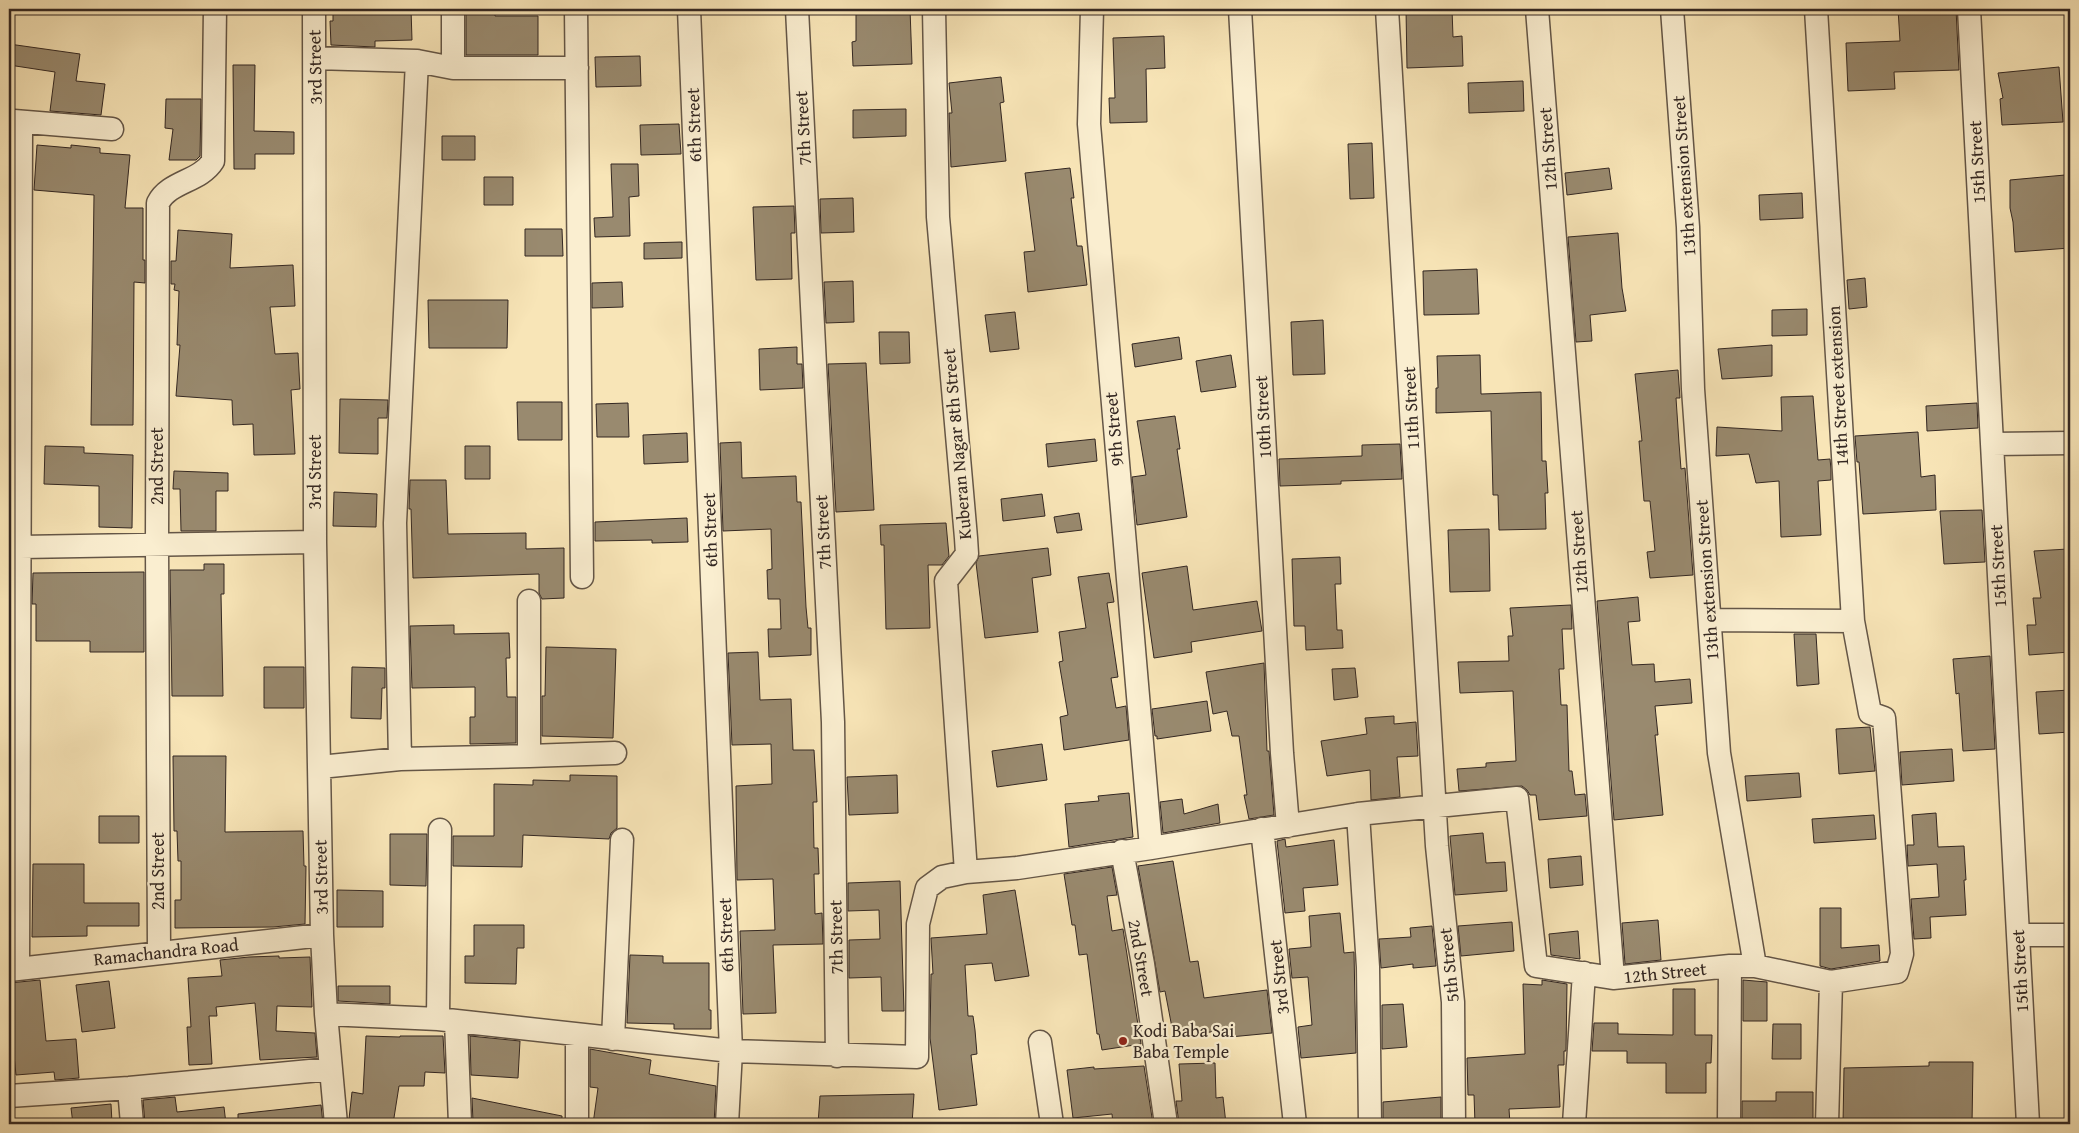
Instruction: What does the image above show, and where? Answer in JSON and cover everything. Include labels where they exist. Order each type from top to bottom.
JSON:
[{"type":"street","name":"2nd Street","points":[[159,952],[158,203],[163,194],[201,174],[208,169],[213,161],[215,9]]},
{"type":"street","name":"3rd Street","points":[[314,9],[315,542],[322,936],[326,1014],[336,1124]]},
{"type":"street","points":[[453,9],[453,68]]},
{"type":"street","points":[[576,9],[582,577]]},
{"type":"street","name":"6th Street","points":[[689,9],[731,1051],[726,1124]]},
{"type":"street","name":"7th Street","points":[[797,9],[833,722],[837,1056]]},
{"type":"street","name":"Kuberan Nagar 8th Street","points":[[934,9],[938,217],[966,538],[966,554],[946,581],[966,872]]},
{"type":"street","name":"9th Street","points":[[1092,9],[1089,124],[1151,848]]},
{"type":"street","name":"10th Street","points":[[1240,9],[1282,753],[1288,826]]},
{"type":"street","name":"11th Street","points":[[1387,9],[1435,806]]},
{"type":"street","name":"12th Street","points":[[1537,9],[1612,978],[1730,966]]},
{"type":"street","name":"13th extension Street","points":[[1672,9],[1688,227],[1693,389],[1719,753],[1755,966]]},
{"type":"street","name":"14th Street extension","points":[[1816,9],[1852,621],[1870,714],[1884,718],[1902,954],[1897,972],[1831,982]]},
{"type":"street","name":"15th Street","points":[[1969,9],[2028,1124]]},
{"type":"street","points":[[315,58],[417,62],[453,68],[578,68]]},
{"type":"street","points":[[400,759],[395,523],[417,62]]},
{"type":"street","points":[[11,121],[112,129]]},
{"type":"street","points":[[11,121],[21,130],[21,547],[13,969]]},
{"type":"street","points":[[1992,444],[2070,443]]},
{"type":"street","points":[[21,547],[315,542]]},
{"type":"street","points":[[529,601],[529,756]]},
{"type":"street","points":[[1710,620],[1852,621]]},
{"type":"street","points":[[320,767],[400,759],[615,753]]},
{"type":"street","points":[[326,1014],[447,1020],[577,1036],[731,1051],[837,1056],[917,1057],[918,924],[927,888],[942,877],[966,872],[1017,868],[1151,848],[1358,814],[1517,798],[1536,966],[1612,978]]},
{"type":"street","name":"5th Street","points":[[1435,806],[1453,1002],[1454,1124]]},
{"type":"street","points":[[1358,814],[1368,967],[1370,1124]]},
{"type":"street","name":"3rd Street","points":[[1262,829],[1295,1124]]},
{"type":"street","points":[[440,830],[447,1020],[460,1124]]},
{"type":"street","points":[[613,1039],[622,840]]},
{"type":"street","name":"2nd Street","points":[[1122,851],[1143,964],[1166,1124]]},
{"type":"street","points":[[2018,935],[2070,935]]},
{"type":"street","name":"Ramachandra Road","points":[[13,969],[322,936]]},
{"type":"street","points":[[1729,1124],[1730,966],[1755,966],[1831,982],[1827,1124]]},
{"type":"street","points":[[1574,1124],[1584,973]]},
{"type":"street","points":[[577,1036],[577,1124]]},
{"type":"street","points":[[1040,1042],[1052,1124]]},
{"type":"street","points":[[9,1096],[129,1088],[331,1069]]},
{"type":"street","points":[[129,1088],[132,1124]]},
{"type":"building","points":[[333,9],[411,9],[412,40],[375,41],[375,47],[331,45],[330,21],[333,21]]},
{"type":"building","points":[[856,9],[910,9],[912,64],[853,66],[852,42],[856,41]]},
{"type":"building","points":[[1406,9],[1452,9],[1453,37],[1462,36],[1463,66],[1407,68]]},
{"type":"building","points":[[1898,9],[1956,9],[1959,70],[1894,72],[1895,89],[1848,91],[1846,43],[1900,41]]},
{"type":"building","points":[[466,10],[495,10],[495,16],[538,16],[538,55],[466,55]]},
{"type":"building","points":[[1164,36],[1165,68],[1146,69],[1147,122],[1110,123],[1109,98],[1115,98],[1113,38]]},
{"type":"building","points":[[9,44],[80,54],[76,81],[105,84],[101,115],[50,111],[55,72],[9,65]]},
{"type":"building","points":[[640,56],[641,86],[596,87],[595,57]]},
{"type":"building","points":[[233,65],[255,65],[254,131],[294,132],[294,154],[255,154],[255,169],[234,169]]},
{"type":"building","points":[[2059,67],[2063,122],[2002,125],[2000,99],[2003,98],[1998,73]]},
{"type":"building","points":[[1001,77],[1004,102],[1000,103],[1006,161],[951,167],[949,113],[952,113],[949,83]]},
{"type":"building","points":[[1523,81],[1524,111],[1469,113],[1468,83]]},
{"type":"building","points":[[166,99],[201,99],[200,156],[196,160],[169,160],[173,129],[165,128]]},
{"type":"building","points":[[906,109],[906,136],[853,138],[853,110]]},
{"type":"building","points":[[679,124],[681,154],[641,155],[640,125]]},
{"type":"building","points":[[442,136],[475,136],[475,160],[442,160]]},
{"type":"building","points":[[1372,143],[1374,198],[1350,199],[1348,144]]},
{"type":"building","points":[[37,145],[71,148],[71,145],[100,148],[100,153],[130,155],[125,208],[143,208],[143,260],[145,260],[145,283],[134,282],[133,425],[91,425],[94,195],[34,190]]},
{"type":"building","points":[[611,164],[638,164],[639,196],[629,197],[630,236],[595,237],[594,218],[613,217]]},
{"type":"building","points":[[1070,168],[1074,198],[1071,198],[1077,246],[1082,246],[1087,285],[1028,292],[1024,252],[1035,251],[1025,173]]},
{"type":"building","points":[[1609,168],[1612,189],[1567,195],[1565,173]]},
{"type":"building","points":[[2065,175],[2066,211],[2070,211],[2070,248],[2015,252],[2010,208],[2010,180]]},
{"type":"building","points":[[484,177],[513,177],[513,205],[484,205]]},
{"type":"building","points":[[1802,193],[1803,218],[1760,220],[1759,195]]},
{"type":"building","points":[[853,198],[854,232],[821,233],[820,199]]},
{"type":"building","points":[[794,206],[795,233],[791,233],[792,279],[756,280],[753,207]]},
{"type":"building","points":[[525,229],[562,229],[563,256],[525,256]]},
{"type":"building","points":[[178,230],[232,234],[230,268],[293,265],[295,306],[270,307],[275,354],[298,353],[300,389],[291,390],[295,454],[254,455],[253,424],[233,425],[232,400],[176,396],[180,345],[177,345],[179,291],[174,290],[175,284],[171,284],[171,261],[176,261]]},
{"type":"building","points":[[1618,233],[1622,288],[1626,311],[1590,315],[1592,341],[1576,342],[1568,237]]},
{"type":"building","points":[[682,242],[682,258],[644,259],[644,243]]},
{"type":"building","points":[[1477,269],[1479,314],[1424,315],[1423,271]]},
{"type":"building","points":[[1865,278],[1867,307],[1849,309],[1847,280]]},
{"type":"building","points":[[853,281],[854,322],[826,323],[824,282]]},
{"type":"building","points":[[622,282],[623,307],[592,308],[592,283]]},
{"type":"building","points":[[428,300],[508,300],[507,348],[429,348]]},
{"type":"building","points":[[1807,309],[1807,335],[1772,336],[1772,310]]},
{"type":"building","points":[[1015,312],[1019,349],[990,352],[985,315]]},
{"type":"building","points":[[1323,320],[1325,374],[1293,375],[1291,322]]},
{"type":"building","points":[[879,332],[909,332],[910,363],[880,364]]},
{"type":"building","points":[[1179,337],[1182,359],[1135,367],[1132,344]]},
{"type":"building","points":[[1772,345],[1772,376],[1722,379],[1718,349]]},
{"type":"building","points":[[797,347],[797,364],[802,364],[803,388],[760,390],[759,349]]},
{"type":"building","points":[[1231,355],[1236,387],[1201,392],[1196,361]]},
{"type":"building","points":[[1480,355],[1481,394],[1541,392],[1542,461],[1546,461],[1548,493],[1545,493],[1546,529],[1499,530],[1498,495],[1493,495],[1491,411],[1436,413],[1436,388],[1438,388],[1437,356]]},
{"type":"building","points":[[866,363],[874,510],[836,512],[828,364]]},
{"type":"building","points":[[1678,370],[1680,398],[1676,398],[1679,443],[1681,469],[1685,468],[1693,575],[1650,578],[1647,552],[1655,551],[1650,501],[1644,501],[1639,441],[1642,441],[1635,374]]},
{"type":"building","points":[[1813,396],[1818,460],[1830,459],[1831,469],[1831,480],[1818,481],[1821,535],[1781,537],[1779,481],[1756,483],[1749,454],[1716,456],[1717,427],[1782,431],[1781,397]]},
{"type":"building","points":[[340,399],[388,400],[387,418],[378,418],[378,454],[339,453]]},
{"type":"building","points":[[517,402],[562,402],[562,440],[518,440]]},
{"type":"building","points":[[628,403],[629,437],[597,437],[596,404]]},
{"type":"building","points":[[1977,403],[1978,428],[1927,431],[1926,406]]},
{"type":"building","points":[[1175,416],[1180,449],[1177,449],[1187,517],[1137,525],[1132,477],[1146,475],[1137,421]]},
{"type":"building","points":[[1918,432],[1921,477],[1935,475],[1936,510],[1863,514],[1855,436]]},
{"type":"building","points":[[687,433],[688,462],[644,464],[643,435]]},
{"type":"building","points":[[1095,439],[1097,461],[1048,467],[1046,444]]},
{"type":"building","points":[[741,442],[742,478],[796,476],[797,502],[801,502],[806,607],[808,628],[811,628],[811,655],[769,657],[768,629],[781,629],[780,599],[768,599],[767,570],[772,569],[771,529],[723,531],[720,443]]},
{"type":"building","points":[[1400,444],[1402,479],[1280,486],[1279,459],[1362,456],[1362,445]]},
{"type":"building","points":[[45,446],[84,447],[84,453],[133,455],[132,528],[99,527],[99,486],[44,484]]},
{"type":"building","points":[[465,446],[490,446],[490,479],[465,479]]},
{"type":"building","points":[[174,471],[228,473],[228,491],[216,491],[216,531],[181,531],[180,489],[173,489]]},
{"type":"building","points":[[410,480],[446,480],[448,534],[526,533],[526,549],[564,548],[564,598],[542,599],[539,593],[539,574],[413,578],[411,509],[409,509]]},
{"type":"building","points":[[334,492],[377,494],[376,527],[333,526]]},
{"type":"building","points":[[1042,494],[1045,516],[1003,521],[1001,499]]},
{"type":"building","points":[[1982,510],[1985,562],[1944,564],[1940,511]]},
{"type":"building","points":[[1079,513],[1082,530],[1057,533],[1054,517]]},
{"type":"building","points":[[687,518],[688,542],[652,543],[652,540],[595,541],[595,522]]},
{"type":"building","points":[[946,523],[949,556],[942,565],[928,565],[930,628],[886,629],[884,545],[881,545],[880,525]]},
{"type":"building","points":[[1489,529],[1490,591],[1450,592],[1448,530]]},
{"type":"building","points":[[1048,548],[1051,575],[1032,578],[1038,632],[985,638],[976,563],[979,556]]},
{"type":"building","points":[[2068,549],[2067,597],[2070,597],[2070,652],[2029,655],[2027,625],[2036,625],[2033,598],[2041,598],[2034,551]]},
{"type":"building","points":[[1340,557],[1341,584],[1335,584],[1337,630],[1342,630],[1343,648],[1306,650],[1305,626],[1294,626],[1292,559]]},
{"type":"building","points":[[204,564],[224,564],[224,594],[221,594],[223,696],[172,696],[170,570],[204,570]]},
{"type":"building","points":[[1187,566],[1193,610],[1257,601],[1262,631],[1191,642],[1192,652],[1154,658],[1142,573]]},
{"type":"building","points":[[144,572],[144,652],[90,652],[90,641],[36,641],[36,604],[32,604],[33,573]]},
{"type":"building","points":[[1109,573],[1114,602],[1107,603],[1118,677],[1111,678],[1116,708],[1126,706],[1129,740],[1064,750],[1060,717],[1068,715],[1059,662],[1063,661],[1059,632],[1086,628],[1078,577]]},
{"type":"building","points":[[1638,597],[1640,621],[1628,622],[1632,665],[1654,664],[1655,682],[1690,679],[1692,703],[1655,706],[1658,735],[1655,735],[1663,815],[1614,820],[1597,601]]},
{"type":"building","points":[[1571,605],[1572,629],[1562,629],[1564,669],[1559,669],[1561,705],[1567,705],[1569,771],[1572,771],[1575,795],[1585,794],[1587,816],[1539,820],[1536,795],[1530,795],[1522,786],[1459,791],[1457,769],[1486,767],[1486,763],[1516,761],[1513,691],[1460,693],[1458,662],[1509,661],[1508,636],[1513,636],[1510,608]]},
{"type":"building","points":[[454,625],[454,634],[509,633],[510,658],[506,658],[507,697],[516,697],[516,743],[470,744],[470,717],[475,717],[475,687],[412,688],[410,626]]},
{"type":"building","points":[[1794,634],[1816,634],[1819,684],[1797,686]]},
{"type":"building","points":[[546,647],[616,649],[613,738],[542,736],[542,696],[545,696]]},
{"type":"building","points":[[758,652],[760,700],[791,699],[793,750],[814,750],[817,802],[813,802],[814,848],[818,848],[819,874],[814,874],[815,914],[822,913],[823,944],[773,945],[776,1013],[743,1014],[740,931],[775,930],[773,879],[737,880],[736,786],[772,784],[771,744],[732,745],[728,653]]},
{"type":"building","points":[[1990,656],[1995,749],[1963,751],[1959,693],[1956,694],[1953,659]]},
{"type":"building","points":[[1264,663],[1267,751],[1269,751],[1274,815],[1249,819],[1244,795],[1247,795],[1239,736],[1232,736],[1227,711],[1213,714],[1206,672]]},
{"type":"building","points":[[264,667],[304,667],[304,708],[264,708]]},
{"type":"building","points":[[352,667],[385,668],[385,688],[382,688],[381,719],[351,718]]},
{"type":"building","points":[[1355,668],[1358,697],[1334,700],[1332,669]]},
{"type":"building","points":[[2070,690],[2070,732],[2039,734],[2036,692]]},
{"type":"building","points":[[1207,701],[1211,731],[1157,739],[1152,709]]},
{"type":"building","points":[[1394,716],[1394,724],[1416,722],[1418,756],[1397,757],[1400,797],[1371,800],[1370,770],[1327,776],[1321,741],[1367,734],[1365,718]]},
{"type":"building","points":[[1870,727],[1875,771],[1839,774],[1836,729]]},
{"type":"building","points":[[1042,744],[1047,780],[997,787],[992,751]]},
{"type":"building","points":[[1952,749],[1954,781],[1902,785],[1900,752]]},
{"type":"building","points":[[173,756],[226,756],[225,832],[303,831],[304,866],[306,866],[305,924],[273,927],[175,928],[175,900],[181,900],[181,861],[178,861],[177,831],[174,831]]},
{"type":"building","points":[[1799,773],[1801,797],[1747,801],[1745,776]]},
{"type":"building","points":[[570,775],[617,776],[617,828],[611,833],[609,839],[523,835],[522,867],[453,866],[453,836],[494,836],[494,784],[533,785],[533,780],[570,781]]},
{"type":"building","points":[[897,775],[898,813],[849,815],[847,777]]},
{"type":"building","points":[[1129,793],[1133,837],[1069,847],[1065,804],[1099,801],[1098,796]]},
{"type":"building","points":[[1182,799],[1184,814],[1218,804],[1220,823],[1163,833],[1160,802]]},
{"type":"building","points":[[1936,813],[1938,847],[1964,846],[1966,915],[1930,917],[1931,938],[1914,939],[1911,899],[1939,897],[1937,864],[1908,866],[1907,845],[1914,845],[1912,815]]},
{"type":"building","points":[[1874,815],[1876,839],[1814,843],[1812,819]]},
{"type":"building","points":[[99,816],[139,816],[139,843],[99,843]]},
{"type":"building","points":[[1483,833],[1486,863],[1505,862],[1507,891],[1455,895],[1450,836]]},
{"type":"building","points":[[390,834],[427,834],[426,886],[390,885]]},
{"type":"building","points":[[1285,839],[1286,847],[1334,840],[1338,885],[1303,888],[1305,911],[1285,913],[1277,841]]},
{"type":"building","points":[[1581,856],[1583,885],[1550,888],[1548,859]]},
{"type":"building","points":[[1173,861],[1190,962],[1198,961],[1204,998],[1267,990],[1272,1033],[1230,1037],[1228,1029],[1174,1038],[1165,991],[1160,992],[1138,866]]},
{"type":"building","points":[[33,864],[84,864],[84,903],[139,903],[139,926],[87,926],[87,936],[32,937]]},
{"type":"building","points":[[1112,867],[1117,895],[1107,896],[1112,931],[1123,929],[1141,1044],[1102,1050],[1099,1034],[1097,1034],[1087,954],[1079,955],[1075,925],[1072,925],[1064,874]]},
{"type":"building","points":[[900,881],[904,1011],[882,1011],[881,977],[849,978],[849,940],[880,939],[879,910],[848,911],[848,883]]},
{"type":"building","points":[[337,890],[383,891],[383,927],[337,927]]},
{"type":"building","points":[[1015,890],[1029,976],[995,981],[992,963],[965,965],[968,1016],[973,1016],[975,1030],[977,1054],[971,1055],[977,1105],[939,1110],[930,1038],[931,974],[933,974],[931,938],[987,934],[983,895]]},
{"type":"building","points":[[1820,908],[1841,908],[1841,948],[1879,945],[1880,961],[1831,969],[1820,966]]},
{"type":"building","points":[[1340,913],[1344,953],[1354,952],[1356,1053],[1301,1058],[1298,1027],[1312,1025],[1308,977],[1292,978],[1289,949],[1311,947],[1309,916]]},
{"type":"building","points":[[1658,920],[1661,960],[1625,964],[1622,923]]},
{"type":"building","points":[[1512,922],[1514,951],[1461,956],[1458,926]]},
{"type":"building","points":[[474,925],[524,925],[524,948],[517,948],[516,984],[465,983],[465,956],[474,956]]},
{"type":"building","points":[[1432,926],[1436,966],[1413,968],[1413,964],[1381,968],[1379,939],[1411,937],[1410,928]]},
{"type":"building","points":[[1578,931],[1580,959],[1551,955],[1549,934]]},
{"type":"building","points":[[630,955],[663,956],[663,963],[709,963],[711,1029],[674,1029],[674,1024],[627,1023]]},
{"type":"building","points":[[279,956],[279,958],[310,957],[312,1007],[277,1006],[276,1031],[315,1033],[317,1057],[260,1060],[255,1003],[216,1007],[217,1016],[209,1016],[212,1064],[189,1065],[187,1027],[191,1027],[188,978],[222,976],[220,960]]},
{"type":"building","points":[[40,980],[46,1041],[76,1039],[79,1078],[55,1080],[54,1072],[16,1075],[9,1007],[9,983]]},
{"type":"building","points":[[1542,980],[1567,984],[1566,1051],[1564,1051],[1564,1065],[1558,1065],[1560,1107],[1509,1109],[1510,1124],[1475,1124],[1474,1095],[1468,1095],[1467,1058],[1525,1054],[1523,984],[1542,985]]},
{"type":"building","points":[[1743,980],[1767,982],[1767,1021],[1743,1021]]},
{"type":"building","points":[[109,981],[115,1028],[82,1032],[76,985]]},
{"type":"building","points":[[338,986],[390,986],[390,1004],[338,1001]]},
{"type":"building","points":[[1673,989],[1695,989],[1695,1035],[1712,1035],[1711,1063],[1706,1063],[1706,1093],[1666,1093],[1666,1063],[1627,1063],[1627,1051],[1592,1051],[1594,1023],[1618,1023],[1618,1034],[1673,1035]]},
{"type":"building","points":[[1403,1004],[1407,1047],[1382,1049],[1382,1005]]},
{"type":"building","points":[[1773,1024],[1801,1024],[1801,1059],[1772,1059]]},
{"type":"building","points":[[366,1036],[443,1036],[445,1073],[425,1072],[424,1086],[399,1086],[393,1124],[349,1119],[352,1092],[363,1094]]},
{"type":"building","points":[[470,1036],[520,1041],[518,1078],[471,1075]]},
{"type":"building","points":[[590,1049],[651,1060],[649,1074],[716,1086],[714,1124],[684,1124],[654,1120],[654,1124],[593,1124],[598,1088],[590,1087]]},
{"type":"building","points":[[1929,1062],[1973,1062],[1972,1124],[1843,1124],[1844,1068],[1929,1066]]},
{"type":"building","points":[[1215,1063],[1216,1098],[1223,1097],[1226,1124],[1179,1124],[1176,1101],[1182,1101],[1179,1064]]},
{"type":"building","points":[[1144,1066],[1153,1124],[1113,1124],[1112,1114],[1073,1118],[1067,1070],[1094,1067],[1094,1069]]},
{"type":"building","points":[[1776,1092],[1813,1092],[1813,1124],[1742,1124],[1742,1101],[1776,1101]]},
{"type":"building","points":[[914,1094],[912,1124],[818,1124],[820,1096]]},
{"type":"building","points":[[175,1097],[177,1112],[224,1107],[226,1124],[145,1124],[143,1100]]},
{"type":"building","points":[[1441,1097],[1441,1124],[1383,1124],[1383,1102]]},
{"type":"building","points":[[472,1098],[562,1116],[562,1124],[487,1124],[473,1122]]},
{"type":"building","points":[[111,1104],[112,1123],[73,1124],[71,1108]]},
{"type":"building","points":[[321,1105],[323,1124],[238,1124],[238,1114]]},
{"type":"place","name":"Kodi Baba Sai Baba Temple","points":[[1123,1041]]}]
